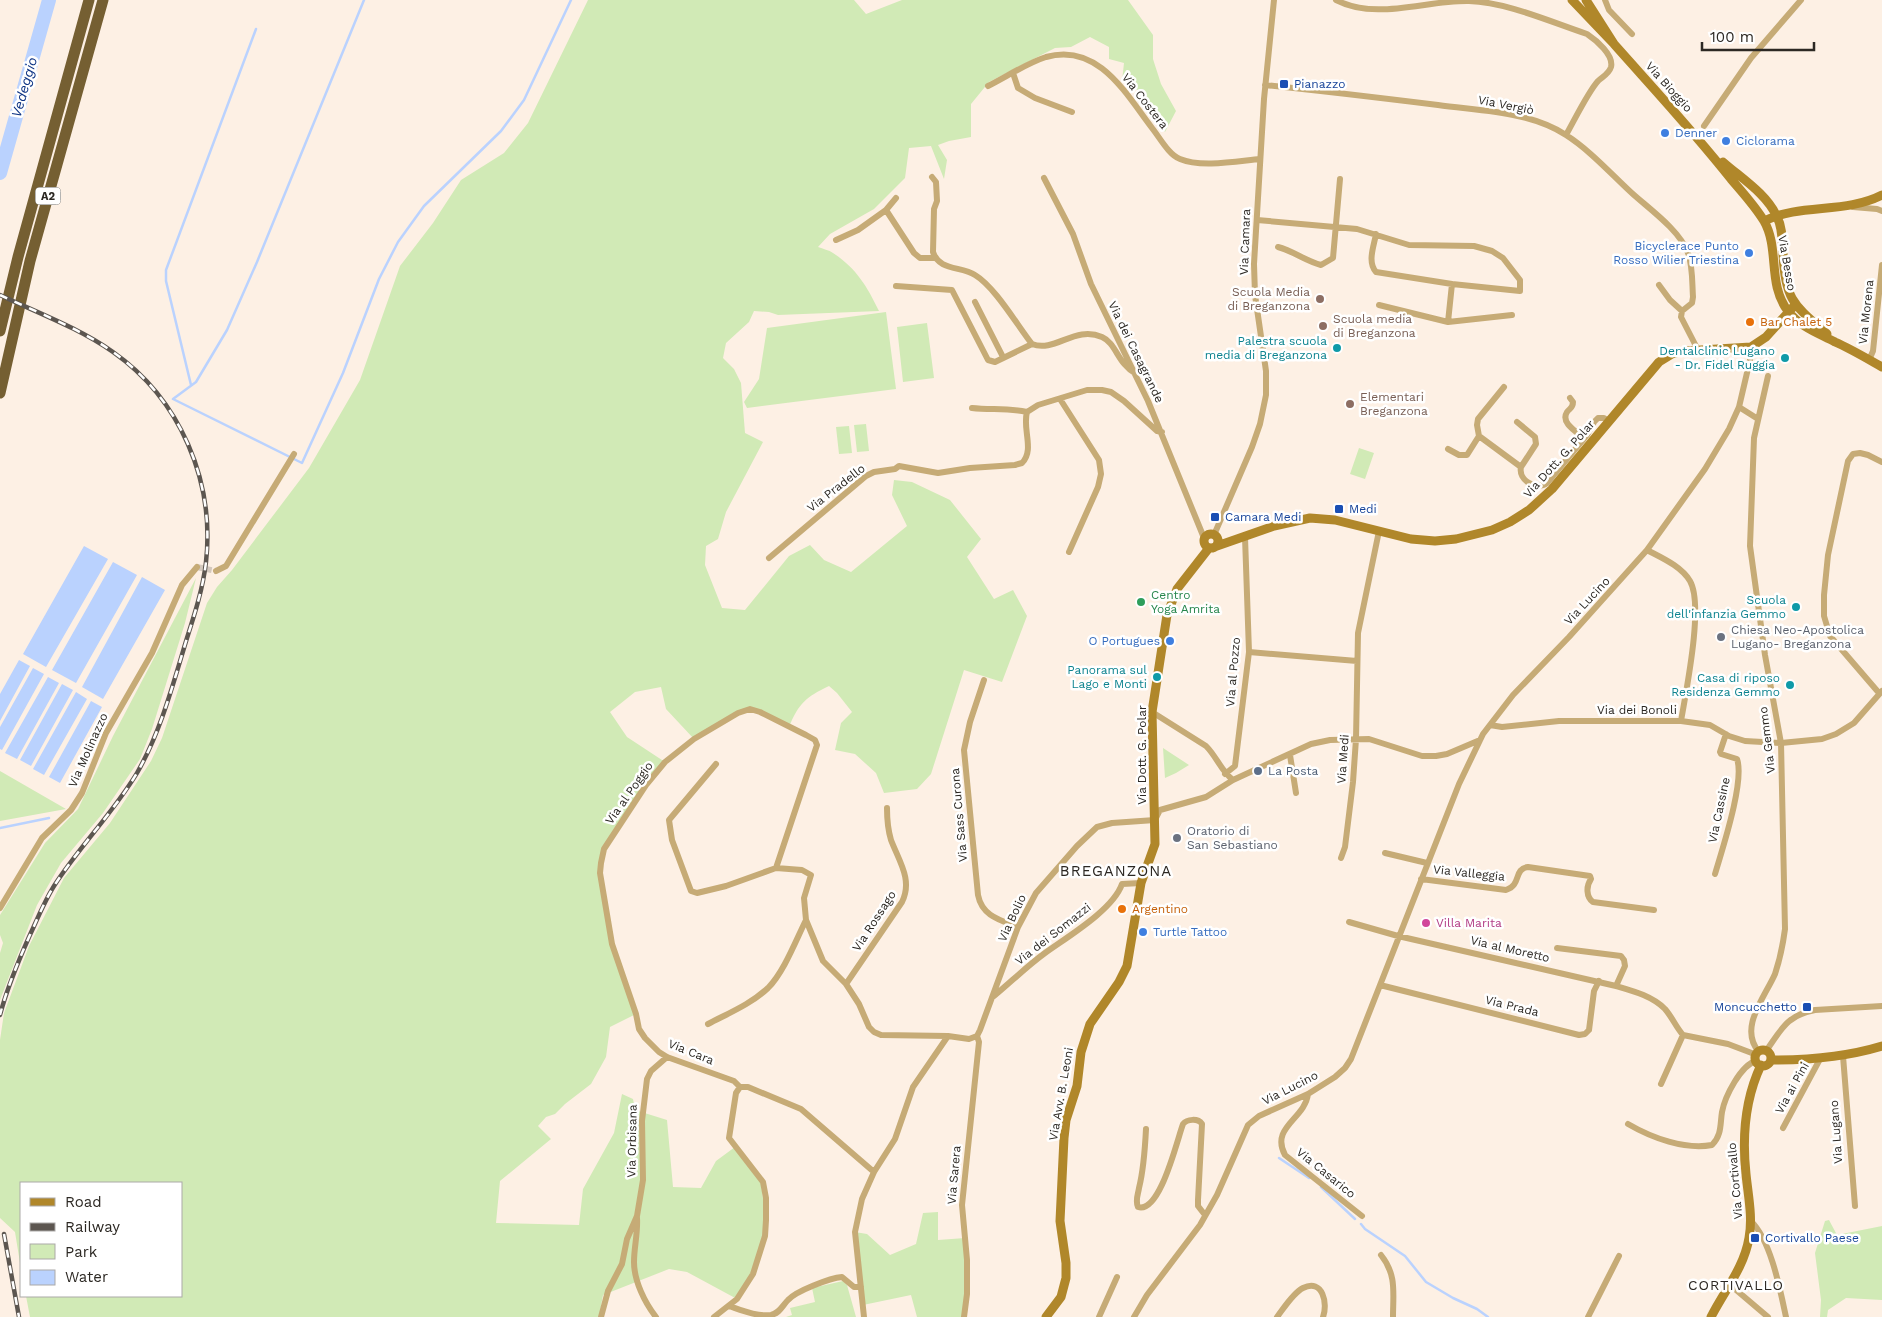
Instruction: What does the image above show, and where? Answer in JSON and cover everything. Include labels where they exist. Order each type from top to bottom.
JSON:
[{"type":"highway","name":"A2","points":[[0,331],[18,257],[89,0]]},
{"type":"highway","name":"A2","points":[[0,393],[30,261],[102,0]]},
{"type":"street","name":"Via Camara","points":[[1214,535],[1252,448],[1260,424],[1266,395],[1266,371],[1255,295],[1254,264],[1265,85],[1274,0]]},
{"type":"street","points":[[1336,0],[1347,6],[1362,9],[1395,8],[1468,0],[1491,3],[1587,34],[1606,52],[1611,60],[1611,68],[1597,82],[1566,135]]},
{"type":"street","name":"Via Bioggio","points":[[1572,0],[1706,147],[1764,221]]},
{"type":"street","name":"Via Bioggio","points":[[1586,0],[1614,44]]},
{"type":"street","points":[[1605,0],[1609,10],[1632,34]]},
{"type":"street","points":[[1704,126],[1751,58],[1801,0]]},
{"type":"street","name":"Via Costera","points":[[988,86],[1046,57],[1075,54],[1109,72],[1164,144],[1178,159],[1192,163],[1260,159]]},
{"type":"street","points":[[1013,73],[1018,88],[1035,98],[1072,112]]},
{"type":"street","name":"Via Vergiò","points":[[1265,85],[1508,114],[1545,124],[1566,135],[1642,202],[1682,242],[1688,252],[1691,264],[1693,298],[1692,302],[1682,311]]},
{"type":"street","name":"Via Bioggio","points":[[1706,147],[1760,194],[1776,215]]},
{"type":"street","points":[[932,178],[936,182],[937,201],[934,210],[933,252],[940,264],[974,274],[987,284],[1032,344],[1050,346],[1063,339],[1081,334],[1093,334],[1104,337],[1114,348],[1121,363],[1128,370],[1136,374]]},
{"type":"street","name":"Via dei Casagrande","points":[[1044,178],[1073,234],[1091,284],[1136,374],[1162,432],[1204,538]]},
{"type":"street","points":[[1278,247],[1321,265],[1333,258],[1340,179]]},
{"type":"street","points":[[1764,221],[1776,215],[1867,202],[1882,195]]},
{"type":"street","points":[[836,240],[858,230],[886,210],[896,198]]},
{"type":"street","points":[[1847,206],[1882,211]]},
{"type":"street","points":[[886,210],[914,253],[920,258],[935,258]]},
{"type":"street","name":"Via Besso","points":[[1776,215],[1781,232],[1785,278],[1791,308]]},
{"type":"street","points":[[1256,220],[1357,229],[1376,234],[1409,244],[1474,246],[1503,258],[1520,280],[1520,291],[1452,284],[1376,272],[1372,267],[1371,261],[1376,234]]},
{"type":"street","name":"Via Besso","points":[[1764,221],[1771,240],[1776,286],[1779,296],[1791,308],[1801,325],[1882,367]]},
{"type":"street","name":"Via Morena","points":[[1869,360],[1874,351],[1882,265]]},
{"type":"street","points":[[1448,322],[1452,284]]},
{"type":"street","points":[[1659,285],[1670,300],[1682,311],[1683,323],[1698,350]]},
{"type":"street","points":[[896,286],[952,290],[988,360],[995,362],[1032,344]]},
{"type":"street","points":[[975,302],[1003,358]]},
{"type":"street","points":[[1379,305],[1448,322],[1512,315]]},
{"type":"street","points":[[1751,347],[1766,337],[1791,308]]},
{"type":"street","name":"Via Dott. G. Polar","points":[[1142,883],[1154,844],[1152,712],[1162,643],[1170,606],[1182,581],[1213,547],[1274,526],[1310,518],[1335,520],[1411,539],[1435,541],[1456,539],[1486,532],[1510,522],[1529,510],[1552,489],[1660,362],[1672,354],[1698,350],[1751,347]]},
{"type":"street","name":"Via Lucino","points":[[1134,1317],[1147,1295],[1193,1236],[1223,1182],[1248,1125],[1259,1116],[1308,1094],[1335,1077],[1351,1059],[1458,784],[1480,740],[1513,695],[1569,637],[1647,550],[1705,469],[1729,429],[1738,407],[1750,360],[1751,347]]},
{"type":"street","name":"Via Gemmo","points":[[1760,1057],[1752,1043],[1753,1023],[1774,974],[1783,946],[1785,929],[1781,743],[1765,655],[1750,546],[1754,438],[1768,376]]},
{"type":"street","points":[[1448,449],[1459,455],[1468,455],[1479,436],[1478,419],[1504,386]]},
{"type":"street","points":[[972,408],[1027,412],[1038,405],[1087,390],[1102,390],[1111,392],[1124,401],[1157,431],[1162,432]]},
{"type":"street","points":[[1570,398],[1573,406],[1565,418],[1567,423],[1584,438]]},
{"type":"street","points":[[1060,399],[1098,460],[1101,474],[1098,487],[1069,552]]},
{"type":"street","points":[[1738,407],[1758,419]]},
{"type":"street","name":"Via Pradello","points":[[770,558],[869,474],[895,469],[899,466],[938,473],[1022,463],[1028,454],[1025,422],[1027,412]]},
{"type":"street","points":[[1517,422],[1535,437],[1536,444],[1521,467],[1520,472],[1522,477],[1541,487],[1547,483],[1598,418],[1604,418],[1609,421]]},
{"type":"street","points":[[1479,436],[1521,467]]},
{"type":"street","points":[[1880,692],[1830,636],[1824,616],[1824,595],[1835,518],[1848,461],[1853,454],[1860,453],[1882,462]]},
{"type":"street","points":[[216,571],[226,566],[294,454]]},
{"type":"street","name":"Via Medi","points":[[1342,858],[1350,818],[1356,739],[1358,633],[1379,531]]},
{"type":"street","points":[[1207,535],[1214,535],[1218,540],[1213,547],[1205,545],[1204,538],[1207,535]]},
{"type":"street","name":"Via al Pozzo","points":[[1225,774],[1235,766],[1248,652],[1246,537]]},
{"type":"street","points":[[1647,550],[1685,574],[1691,583],[1696,602],[1692,646],[1681,721]]},
{"type":"street","name":"Via Molinazzo","points":[[0,908],[42,838],[71,810],[82,793],[106,732],[152,654],[182,585],[197,567]]},
{"type":"street","points":[[1248,652],[1357,661]]},
{"type":"street","name":"Via Sass Curona","points":[[984,680],[970,722],[964,750],[978,895],[981,907],[988,914],[1018,927]]},
{"type":"street","name":"Via dei Bonoli","points":[[1490,725],[1502,727],[1559,721],[1681,721],[1710,725],[1726,734],[1745,741],[1781,743],[1822,738],[1836,734],[1854,723],[1880,692]]},
{"type":"street","name":"Via al Poggio","points":[[600,873],[600,863],[604,849],[646,785],[664,762],[694,739],[738,713],[750,709],[806,735],[815,740],[817,745],[776,868]]},
{"type":"street","points":[[1152,712],[1206,746],[1225,774],[1233,780]]},
{"type":"street","name":"Via Cassine","points":[[1715,874],[1735,800],[1739,771],[1737,759],[1720,752],[1726,734]]},
{"type":"street","points":[[1155,820],[1160,810],[1206,797],[1233,780],[1311,744],[1330,740],[1369,739],[1422,756],[1436,756],[1447,754],[1480,740]]},
{"type":"street","points":[[1290,755],[1296,793]]},
{"type":"street","points":[[716,764],[669,820],[672,840],[689,889],[697,893],[711,890],[747,880],[776,868],[802,870],[811,875],[804,898],[806,920],[823,961],[846,984],[859,1004],[869,1027],[874,1032],[881,1035],[948,1036],[969,1039],[976,1036]]},
{"type":"street","name":"Via Rossago","points":[[846,984],[902,902],[906,892],[905,874],[889,832],[888,808]]},
{"type":"street","name":"Via Bolio","points":[[976,1036],[993,997],[1018,927],[1036,893],[1090,832],[1104,824],[1155,820]]},
{"type":"street","points":[[1386,853],[1427,863]]},
{"type":"street","name":"Via Valleggia","points":[[1421,879],[1506,890],[1516,884],[1519,872],[1523,868],[1528,867],[1590,876],[1588,899],[1593,902],[1654,910]]},
{"type":"street","name":"Via Cara","points":[[600,873],[612,944],[640,1029],[649,1042],[667,1057],[734,1081],[740,1087],[748,1087],[801,1109],[874,1172]]},
{"type":"street","name":"Via dei Somazzi","points":[[993,997],[1044,954],[1082,927],[1119,893],[1122,884],[1142,883]]},
{"type":"street","name":"Via Avv. B. Leoni","points":[[1046,1317],[1061,1297],[1066,1278],[1066,1255],[1060,1221],[1064,1138],[1066,1120],[1077,1086],[1080,1052],[1090,1024],[1125,970],[1142,883]]},
{"type":"street","points":[[708,1024],[742,1006],[769,986],[782,968],[806,920]]},
{"type":"street","name":"Via al Moretto","points":[[1349,922],[1398,936],[1599,981],[1640,993],[1665,1009],[1682,1035]]},
{"type":"street","name":"Via al Moretto","points":[[1557,948],[1620,956],[1624,960],[1625,966],[1616,986]]},
{"type":"street","name":"Via Prada","points":[[1380,985],[1580,1035],[1586,1034],[1589,1030],[1594,991],[1599,981]]},
{"type":"street","name":"Via Cortivallo","points":[[1710,1317],[1730,1286],[1747,1249],[1751,1221],[1744,1134],[1747,1111],[1760,1057],[1780,1030],[1805,1012],[1882,1006]]},
{"type":"street","points":[[1661,1084],[1682,1035],[1728,1044],[1760,1057]]},
{"type":"street","points":[[864,1317],[855,1228],[862,1200],[874,1172],[895,1139],[913,1087],[948,1036]]},
{"type":"street","name":"Via Sarera","points":[[964,1317],[967,1260],[962,1204],[979,1042],[976,1036]]},
{"type":"street","points":[[1628,1124],[1649,1136],[1661,1140],[1712,1145],[1718,1139],[1722,1110],[1729,1093],[1747,1065],[1760,1057],[1771,1055],[1771,1060],[1820,1059],[1843,1056],[1882,1046]]},
{"type":"street","name":"Via Lugano","points":[[1843,1056],[1855,1206]]},
{"type":"street","name":"Via Orbisana","points":[[601,1317],[608,1291],[622,1264],[627,1239],[637,1216],[643,1180],[642,1122],[647,1079],[654,1068],[667,1057]]},
{"type":"street","name":"Via ai Pini","points":[[1782,1128],[1820,1059]]},
{"type":"street","points":[[714,1317],[737,1298],[753,1274],[765,1236],[766,1198],[763,1182],[729,1138],[736,1093],[740,1087]]},
{"type":"street","name":"Via Casarico","points":[[1308,1094],[1307,1102],[1284,1131],[1280,1139],[1281,1147],[1286,1155],[1362,1216]]},
{"type":"street","points":[[1146,1129],[1144,1171],[1137,1197],[1138,1207],[1148,1207],[1152,1203],[1167,1173],[1183,1124],[1188,1120],[1192,1120],[1199,1121],[1202,1124],[1198,1206],[1205,1215]]},
{"type":"street","points":[[637,1216],[638,1228],[634,1265],[643,1294],[656,1317]]},
{"type":"street","points":[[1751,1221],[1757,1228],[1774,1269],[1786,1317]]},
{"type":"street","points":[[1381,1255],[1390,1266],[1393,1278],[1393,1317]]},
{"type":"street","points":[[1588,1317],[1619,1256]]},
{"type":"street","points":[[729,1306],[768,1316],[779,1311],[791,1297],[825,1281],[842,1277],[854,1287],[861,1287]]},
{"type":"street","points":[[1099,1317],[1117,1277]]},
{"type":"street","points":[[1277,1317],[1298,1292],[1308,1286],[1318,1288],[1323,1293],[1325,1304],[1324,1317]]},
{"type":"street","points":[[1730,1286],[1768,1317]]},
{"type":"green space","points":[[588,0],[854,0],[866,14],[902,0],[1128,0],[1153,35],[1153,59],[1161,84],[1176,111],[1165,132],[1135,87],[1122,81],[1124,63],[1109,59],[1109,47],[1090,37],[1071,47],[1055,48],[989,82],[971,104],[971,137],[938,145],[947,160],[944,179],[931,146],[909,148],[905,178],[874,209],[830,234],[818,247],[833,253],[854,271],[879,311],[778,315],[754,311],[749,322],[726,343],[723,358],[734,369],[741,383],[745,433],[763,442],[726,512],[718,539],[706,546],[705,565],[722,608],[745,610],[789,556],[810,545],[824,560],[851,572],[907,526],[892,495],[894,480],[912,482],[950,500],[981,539],[967,557],[994,599],[1013,590],[1027,616],[1002,682],[964,670],[931,774],[917,789],[884,793],[876,773],[855,754],[835,750],[841,723],[852,712],[829,686],[809,697],[800,706],[789,727],[750,709],[694,739],[666,709],[661,687],[635,692],[610,712],[627,737],[665,762],[613,834],[601,863],[612,944],[636,1014],[610,1027],[606,1057],[591,1084],[555,1114],[546,1117],[538,1126],[551,1139],[500,1181],[496,1223],[579,1225],[583,1189],[614,1133],[622,1094],[633,1099],[635,1110],[667,1120],[673,1187],[701,1188],[716,1161],[735,1147],[760,1177],[766,1220],[753,1274],[737,1299],[687,1272],[669,1269],[603,1295],[599,1317],[30,1317],[26,1297],[182,1297],[182,1182],[20,1182],[20,1263],[15,1232],[0,1218],[0,1040],[4,1013],[29,946],[64,878],[110,823],[151,761],[162,738],[207,603],[217,587],[309,468],[360,380],[400,266],[433,223],[461,180],[504,153],[528,123]]},
{"type":"green space","points":[[886,312],[896,389],[747,408],[744,402],[759,379],[767,328]]},
{"type":"green space","points":[[927,323],[934,378],[903,382],[897,327]]},
{"type":"green space","points":[[866,424],[869,451],[857,452],[854,425]]},
{"type":"green space","points":[[849,426],[852,453],[839,454],[836,427]]},
{"type":"green space","points":[[1359,448],[1374,453],[1365,479],[1350,474]]},
{"type":"green space","points":[[196,578],[185,623],[152,729],[140,759],[103,813],[61,863],[37,905],[0,1000],[0,953],[3,943],[0,935],[0,915],[45,843],[78,809],[113,736]]},
{"type":"green space","points":[[1163,748],[1189,765],[1165,778]]},
{"type":"green space","points":[[0,771],[66,809],[0,821]]},
{"type":"green space","points":[[938,1212],[938,1240],[965,1238],[964,1317],[917,1317],[911,1295],[863,1305],[855,1232],[867,1234],[890,1255],[916,1244],[923,1213]]},
{"type":"green space","points":[[1829,1220],[1837,1235],[1882,1226],[1882,1300],[1846,1298],[1828,1310],[1827,1317],[1820,1317],[1821,1300],[1815,1253],[1825,1221]]},
{"type":"green space","points":[[843,1281],[847,1285],[856,1317],[786,1317],[792,1315],[790,1308],[815,1302],[812,1288]]},
{"type":"water","points":[[84,546],[108,559],[46,667],[23,654]]},
{"type":"water","points":[[113,562],[137,575],[76,683],[52,670]]},
{"type":"water","points":[[142,577],[165,590],[103,699],[82,687]]},
{"type":"water","points":[[19,660],[30,666],[0,721],[0,694]]},
{"type":"water","points":[[33,668],[44,674],[2,750],[0,749],[0,727]]},
{"type":"water","points":[[48,677],[59,683],[17,759],[5,753]]},
{"type":"water","points":[[62,684],[73,690],[31,766],[20,760]]},
{"type":"water","points":[[76,692],[87,699],[44,775],[33,769]]},
{"type":"water","points":[[91,701],[102,707],[60,783],[49,777]]},
{"type":"waterway","name":"Vedeggio","points":[[0,173],[49,0]]},
{"type":"waterway","points":[[364,0],[257,262],[227,330],[196,382],[173,399],[302,463],[343,373],[379,279],[398,242],[424,206],[501,131],[524,100],[571,0]]},
{"type":"waterway","points":[[191,385],[166,281],[166,270],[256,29]]},
{"type":"waterway","points":[[0,828],[49,818]]},
{"type":"waterway","points":[[1279,1158],[1309,1178]]},
{"type":"waterway","points":[[1321,1187],[1355,1219]]},
{"type":"waterway","points":[[1361,1224],[1365,1229],[1405,1256],[1426,1282],[1453,1298],[1477,1309],[1488,1317]]},
{"type":"tunnel","points":[[197,567],[216,571]]},
{"type":"railway","points":[[0,295],[100,343],[137,371],[157,393],[174,418],[188,444],[198,472],[205,502],[207,532],[203,581],[171,690],[153,741],[128,788],[50,892],[17,966],[0,1015]]},
{"type":"railway","points":[[4,1234],[19,1317]]},
{"type":"place","name":"Pianazzo","points":[[1284,84]]},
{"type":"place","name":"Denner","points":[[1665,133]]},
{"type":"place","name":"Ciclorama","points":[[1726,141]]},
{"type":"place","name":"Bicyclerace Punto Rosso Wilier Triestina","points":[[1749,253]]},
{"type":"place","name":"Scuola Media di Breganzona","points":[[1320,299]]},
{"type":"place","name":"Bar Chalet 5","points":[[1750,322]]},
{"type":"place","name":"Scuola media di Breganzona","points":[[1323,326]]},
{"type":"place","name":"Palestra scuola media di Breganzona","points":[[1337,348]]},
{"type":"place","name":"Dentalclinic Lugano - Dr. Fidel Ruggia","points":[[1785,358]]},
{"type":"place","name":"Elementari Breganzona","points":[[1350,404]]},
{"type":"place","name":"Medi","points":[[1339,509]]},
{"type":"place","name":"Camara Medi","points":[[1215,517]]},
{"type":"place","name":"Centro Yoga Amrita","points":[[1141,602]]},
{"type":"place","name":"Scuola dell'infanzia Gemmo","points":[[1796,607]]},
{"type":"place","name":"Chiesa Neo-Apostolica Lugano- Breganzona","points":[[1721,637]]},
{"type":"place","name":"O Portugues","points":[[1170,641]]},
{"type":"place","name":"Panorama sul Lago e Monti","points":[[1157,677]]},
{"type":"place","name":"Casa di riposo Residenza Gemmo","points":[[1790,685]]},
{"type":"place","name":"La Posta","points":[[1258,771]]},
{"type":"place","name":"Oratorio di San Sebastiano","points":[[1177,838]]},
{"type":"place","name":"Argentino","points":[[1122,909]]},
{"type":"place","name":"Villa Marita","points":[[1426,923]]},
{"type":"place","name":"Turtle Tattoo","points":[[1143,932]]},
{"type":"place","name":"Moncucchetto","points":[[1807,1007]]},
{"type":"place","name":"Cortivallo Paese","points":[[1755,1238]]},
{"type":"district","name":"BREGANZONA","points":[[1116,871]]},
{"type":"district","name":"CORTIVALLO","points":[[1736,1285]]}]
